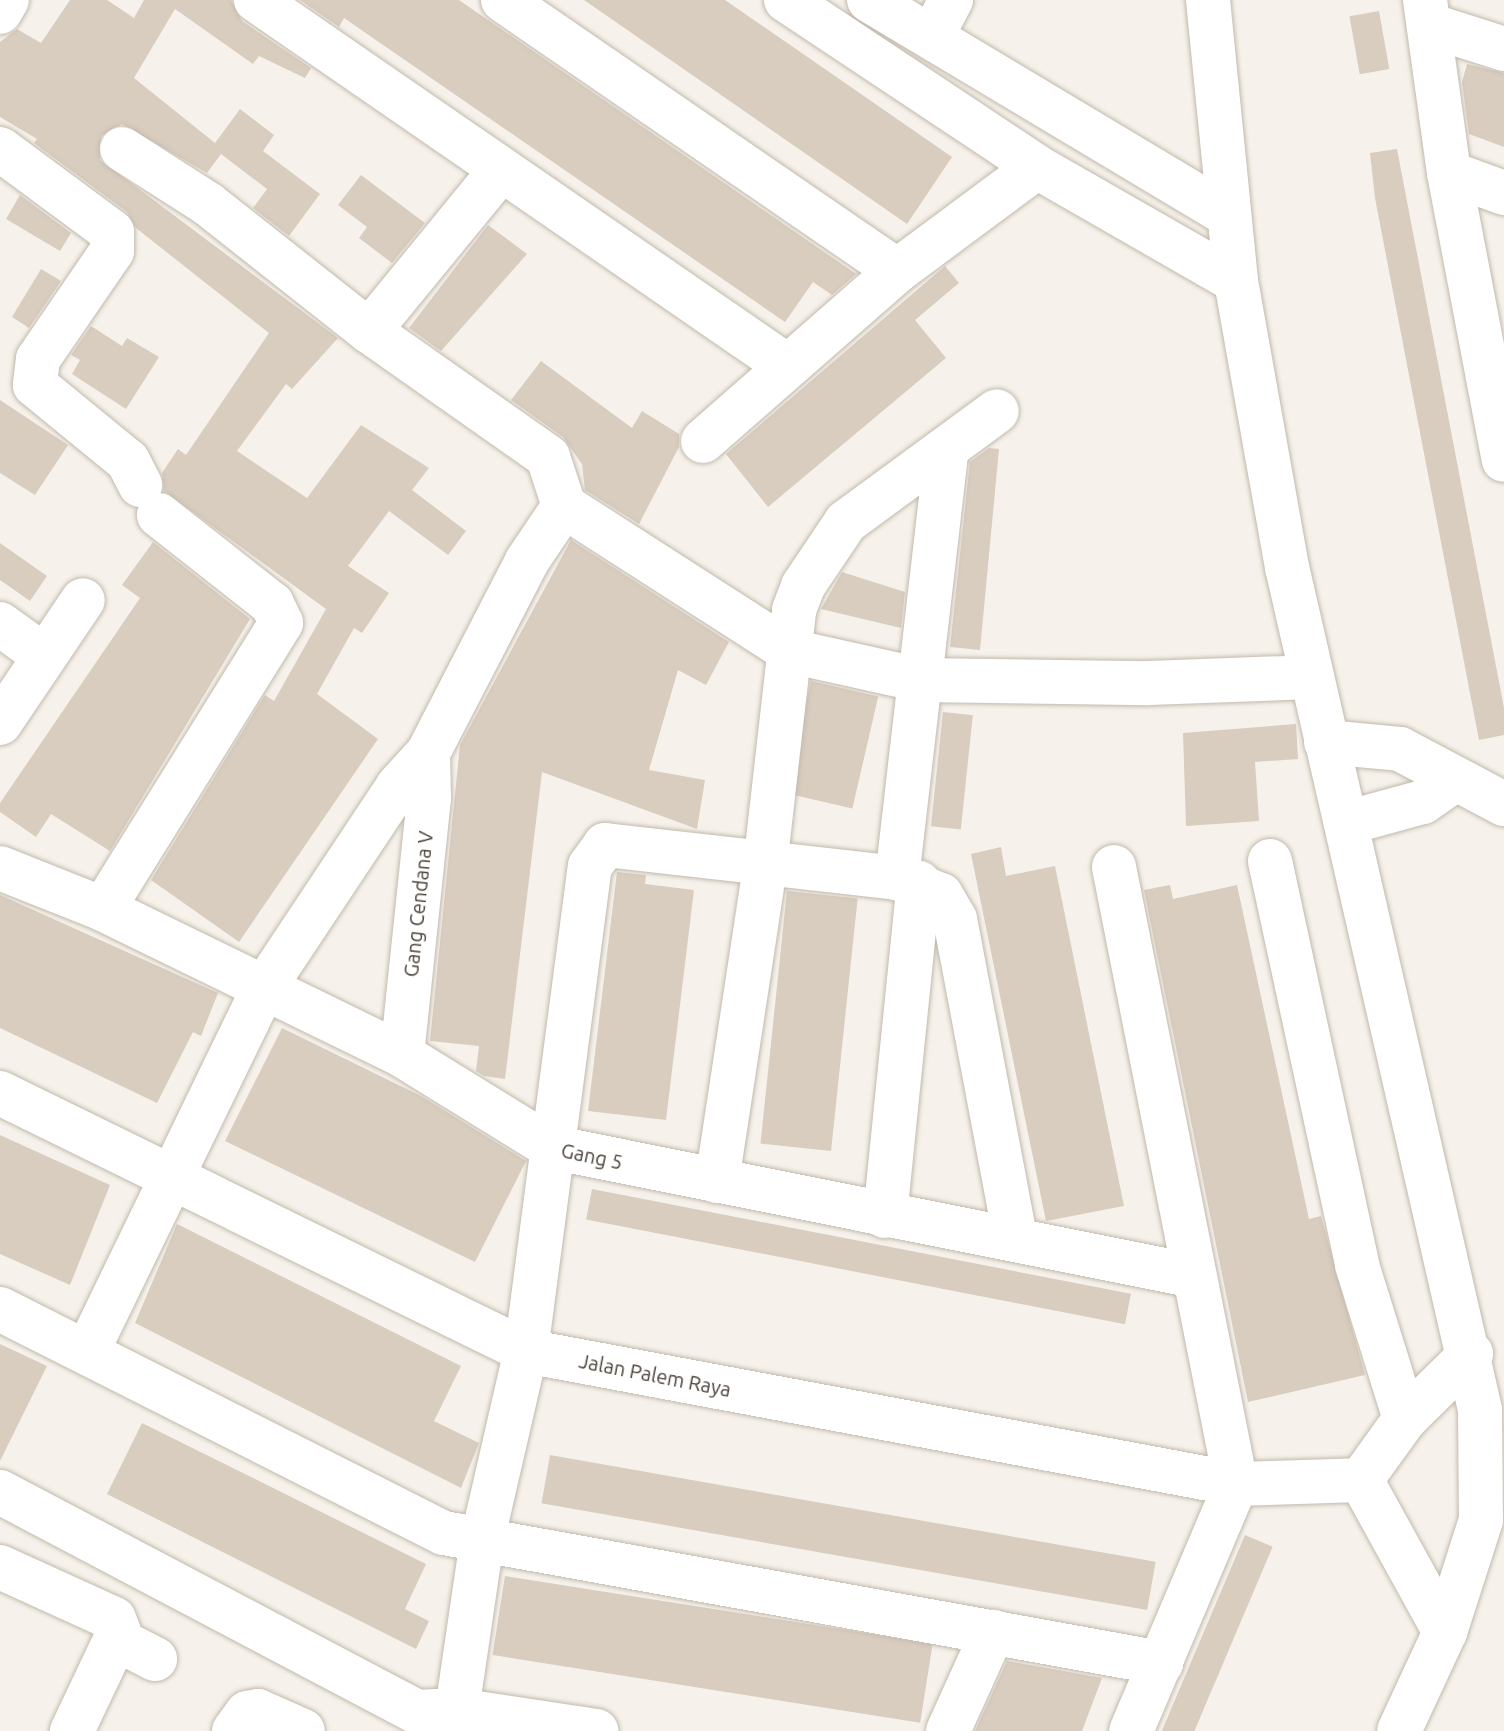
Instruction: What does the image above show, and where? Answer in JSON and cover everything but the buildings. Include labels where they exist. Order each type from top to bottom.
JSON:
[{"type":"street","points":[[0,12],[7,0]]},
{"type":"street","points":[[256,0],[787,366]]},
{"type":"street","points":[[503,0],[897,271]]},
{"type":"street","points":[[786,0],[1037,167],[1236,281]]},
{"type":"street","points":[[869,0],[942,18],[986,74],[1228,215]]},
{"type":"street","points":[[1208,0],[1236,281],[1311,677],[1471,1354],[1485,1488],[1445,1632],[1399,1731]]},
{"type":"street","points":[[1427,12],[1504,49]]},
{"type":"street","points":[[1427,12],[1449,173],[1492,333],[1504,460]]},
{"type":"street","points":[[960,113],[986,74]]},
{"type":"street","points":[[0,149],[112,232],[112,251],[38,359],[35,385],[128,461],[150,500],[272,604],[281,623],[103,909]]},
{"type":"street","points":[[122,149],[208,204],[369,331],[540,450],[551,462],[564,506],[790,651],[921,680],[1311,677]]},
{"type":"street","points":[[703,441],[897,271],[1037,167]]},
{"type":"street","points":[[369,331],[500,171]]},
{"type":"street","points":[[1449,173],[1504,193]]},
{"type":"street","points":[[717,1181],[765,866],[794,610],[828,541],[997,411]]},
{"type":"street","points":[[885,1216],[921,680],[946,453]]},
{"type":"street","name":"Gang Cendana V","points":[[87,1352],[264,988],[398,786],[428,753],[527,561],[564,506]]},
{"type":"street","points":[[0,723],[83,600]]},
{"type":"street","points":[[0,624],[43,655]]},
{"type":"street","points":[[1326,742],[1400,749],[1504,804]]},
{"type":"street","name":"Gang Cendana V","points":[[402,1055],[429,798],[428,753]]},
{"type":"street","points":[[1346,823],[1423,802],[1454,780]]},
{"type":"street","points":[[457,1710],[482,1541],[526,1351],[551,1147],[596,854],[619,843],[765,866],[908,880],[941,895],[955,919],[1015,1237]]},
{"type":"street","points":[[1270,861],[1357,1265],[1405,1419]]},
{"type":"street","points":[[1114,867],[1236,1484],[1131,1731]]},
{"type":"street","name":"Gang 5","points":[[0,868],[103,909],[402,1055],[551,1147],[885,1216],[1015,1237],[1194,1276]]},
{"type":"street","name":"Jalan Palem Raya","points":[[0,1093],[526,1351],[1236,1484],[1361,1480]]},
{"type":"street","points":[[0,1309],[376,1502],[444,1533],[1161,1663]]},
{"type":"street","points":[[1445,1632],[1361,1480],[1405,1419],[1471,1354]]},
{"type":"street","points":[[0,1492],[417,1712],[457,1710],[585,1730]]},
{"type":"street","points":[[0,1567],[106,1612],[119,1632],[72,1731]]},
{"type":"street","points":[[948,1731],[993,1632]]},
{"type":"street","points":[[116,1639],[155,1659]]},
{"type":"street","points":[[234,1731],[247,1713],[258,1711],[303,1731]]}]
